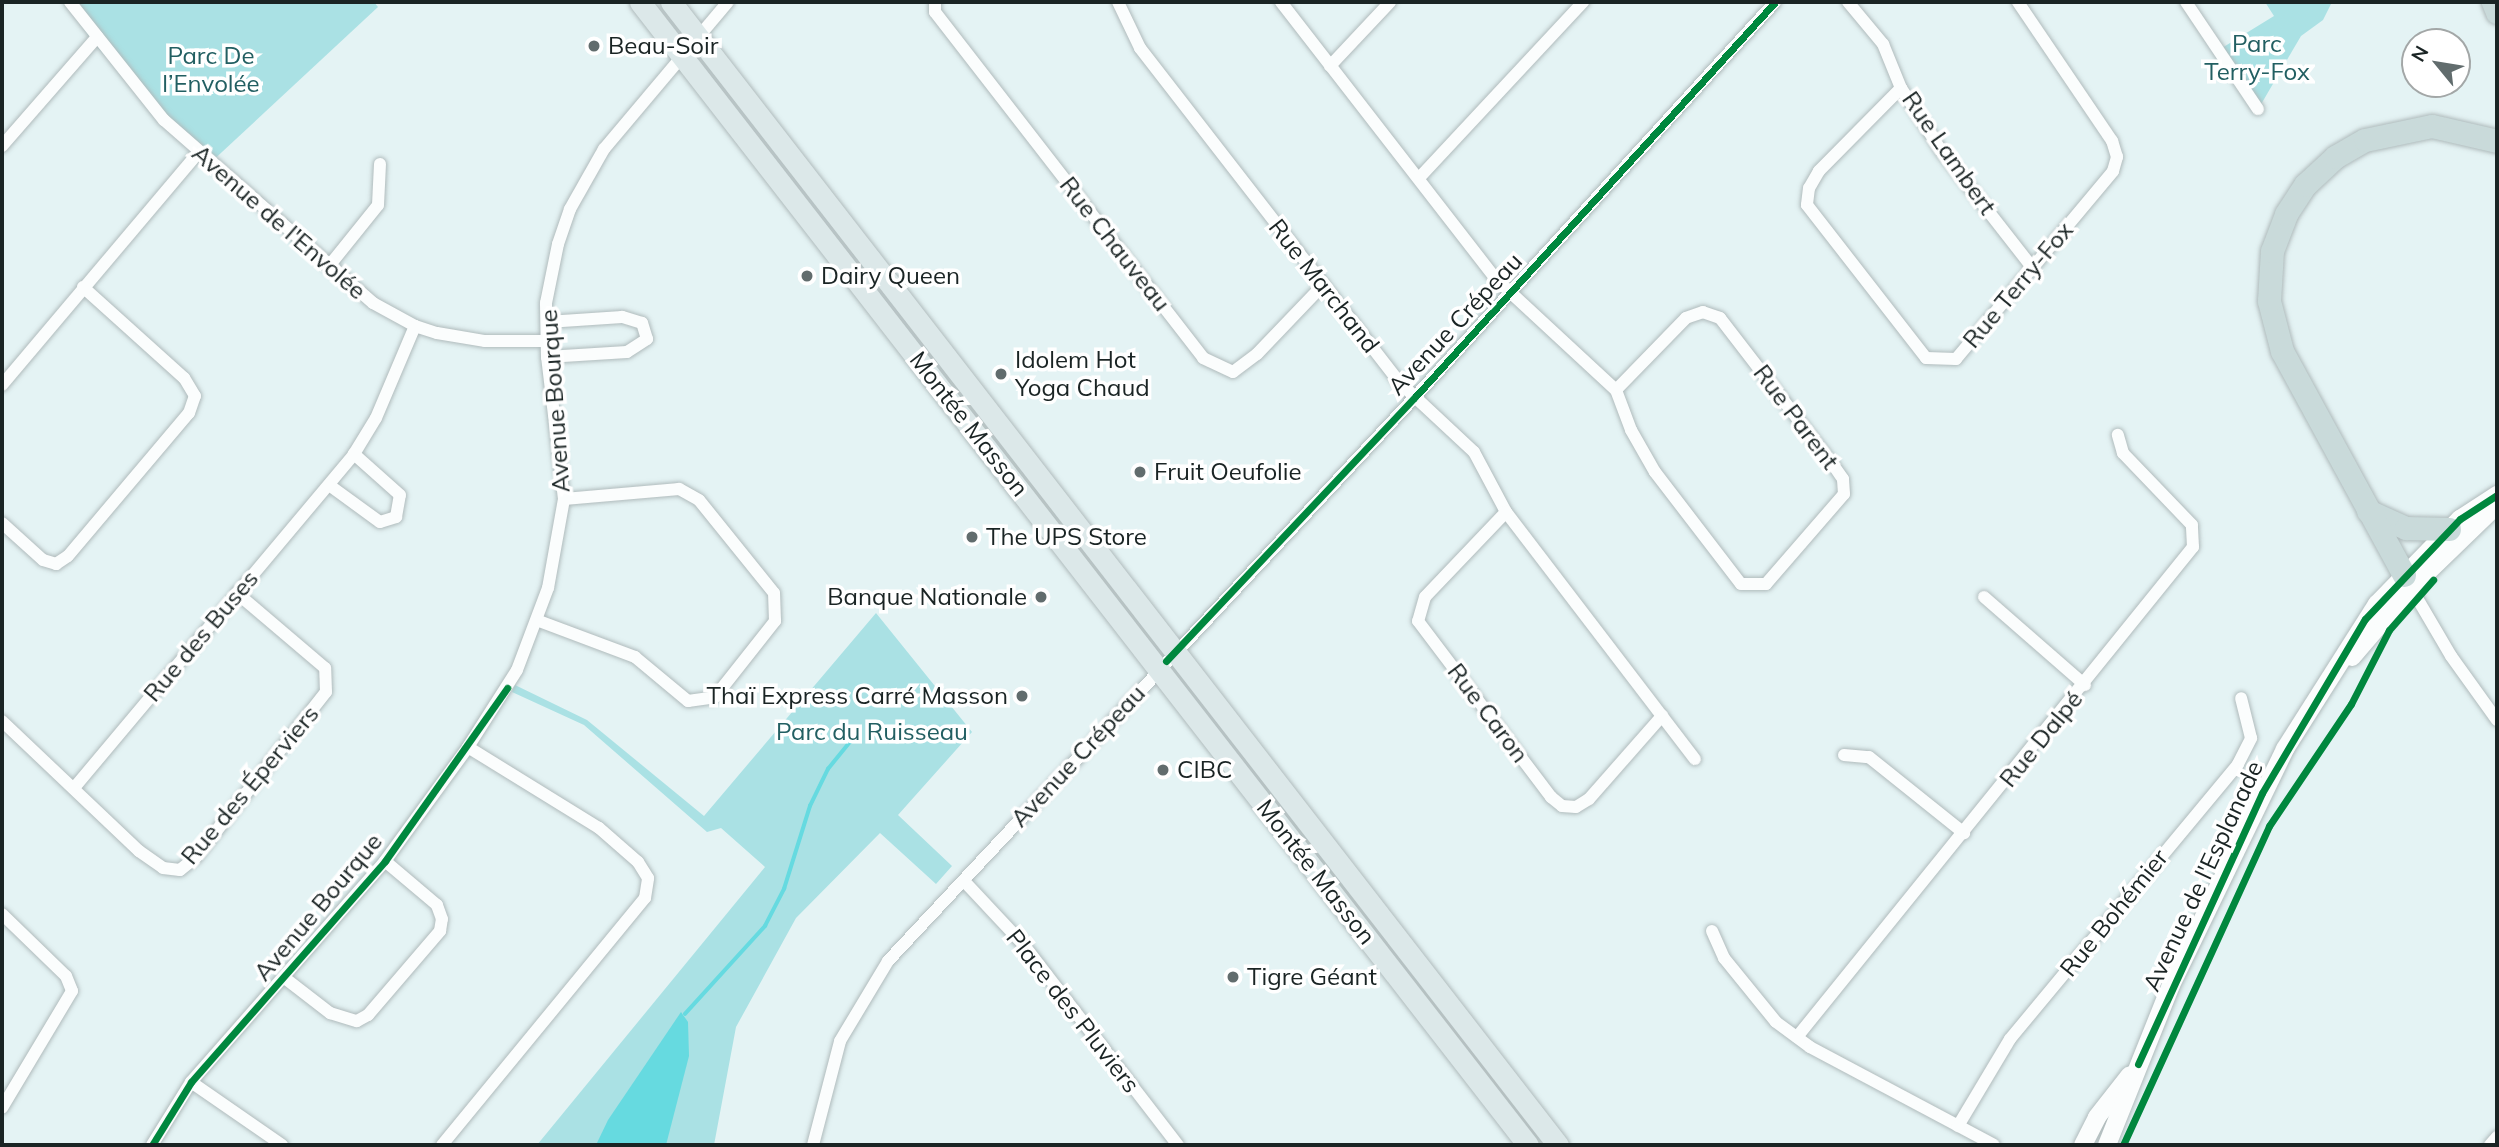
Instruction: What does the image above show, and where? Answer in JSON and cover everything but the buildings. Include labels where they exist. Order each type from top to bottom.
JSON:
[{"type":"highway","points":[[2493,2],[2497,12]]},
{"type":"highway","points":[[2407,581],[2278,341],[2268,295],[2276,238],[2288,209],[2309,181],[2335,157],[2365,140],[2432,126],[2497,141]]},
{"type":"highway","points":[[2368,511],[2412,529],[2449,529]]},
{"type":"main road","name":"Montée Masson","points":[[640,2],[1175,652],[1558,1145]]},
{"type":"main road","name":"Montée Masson","points":[[671,2],[1159,669],[1528,1145]]},
{"type":"street","name":"Avenue de l'Envolée","points":[[70,2],[164,120],[198,153],[373,303],[415,327],[485,341],[546,341]]},
{"type":"street","name":"Avenue Bourque","points":[[152,1145],[191,1082],[286,979],[384,861],[468,747],[507,688],[539,621],[564,499],[546,341],[558,244],[579,190],[604,149],[728,2]]},
{"type":"street","name":"Rue Chauveau","points":[[935,2],[935,12],[1203,358],[1233,372],[1257,354],[1323,285]]},
{"type":"street","name":"Rue Marchand","points":[[1118,2],[1140,48],[1399,383],[1474,452],[1506,512],[1695,759]]},
{"type":"street","name":"Rue Parent","points":[[1281,2],[1511,292],[1616,390],[1631,430],[1655,472],[1741,584],[1766,584],[1844,494],[1843,479],[1834,466],[1720,318],[1703,312],[1686,318],[1616,390]]},
{"type":"street","points":[[1330,66],[1390,2]]},
{"type":"street","points":[[1419,178],[1583,2]]},
{"type":"street","name":"Avenue Crépeau","points":[[813,1145],[831,1068],[851,1019],[880,971],[1415,397],[1775,2]]},
{"type":"street","name":"Rue Lambert","points":[[1848,2],[1883,44],[1901,88],[1942,152],[2032,267]]},
{"type":"street","name":"Rue Terry-Fox","points":[[1901,88],[1819,171],[1809,188],[1807,205],[1926,358],[1938,362],[1956,359],[2113,171],[2117,157],[2112,141],[2018,2]]},
{"type":"street","points":[[2186,2],[2258,109]]},
{"type":"street","points":[[2,146],[97,37]]},
{"type":"street","points":[[2,385],[198,153]]},
{"type":"street","points":[[329,266],[378,205],[380,164]]},
{"type":"street","points":[[2,523],[43,561],[56,564],[68,556],[189,413],[195,396],[184,378],[83,287]]},
{"type":"street","points":[[547,322],[622,317],[642,323],[647,339],[627,352],[547,357]]},
{"type":"street","name":"Rue des Buses","points":[[74,788],[355,454],[376,418],[415,327]]},
{"type":"street","name":"Rue Dalpé","points":[[1797,1037],[2182,565],[2195,536],[2192,525],[2123,453],[2118,435]]},
{"type":"street","points":[[329,485],[380,522],[396,517],[400,495],[355,454]]},
{"type":"street","points":[[539,621],[635,657],[688,701],[715,697],[775,621],[774,593],[699,500],[679,489],[564,499]]},
{"type":"street","name":"Avenue de l'Esplanade","points":[[2407,581],[2449,529],[2497,495]]},
{"type":"street","name":"Avenue de l'Esplanade","points":[[2108,1145],[2138,1064],[2254,809],[2364,619],[2497,505]]},
{"type":"street","name":"Rue Caron","points":[[1506,512],[1425,597],[1418,621],[1543,786],[1562,806],[1576,807],[1589,799],[1662,716]]},
{"type":"street","points":[[2407,581],[2451,656],[2497,720]]},
{"type":"street","name":"Rue des Éperviers","points":[[2,721],[163,868],[180,870],[196,857],[326,691],[325,668],[237,593]]},
{"type":"street","points":[[1984,597],[2085,685]]},
{"type":"street","name":"Rue Bohémier","points":[[1958,1126],[2010,1039],[2238,764],[2251,738],[2241,698]]},
{"type":"street","points":[[442,1145],[645,898],[648,878],[638,862],[599,828],[468,747]]},
{"type":"street","points":[[1844,755],[1868,757],[1964,833]]},
{"type":"street","points":[[286,979],[330,1013],[357,1021],[368,1015],[440,931],[442,919],[437,905],[384,861]]},
{"type":"street","name":"Place des Pluviers","points":[[964,881],[1023,944],[1178,1145]]},
{"type":"street","points":[[2,914],[66,976],[72,991],[2,1108]]},
{"type":"street","points":[[1712,931],[1724,958],[1758,1003],[1797,1037],[1994,1145]]},
{"type":"street","name":"Avenue de l'Esplanade","points":[[2083,1145],[2097,1117],[2138,1064]]},
{"type":"street","points":[[191,1082],[282,1145]]},
{"type":"street","points":[[2490,1145],[2497,1137]]},
{"type":"green space","name":"Parc De l’Envolée","points":[[66,2],[374,2],[378,7],[208,165],[93,43]]},
{"type":"green space","name":"Parc Terry-Fox","points":[[2265,2],[2332,2],[2323,20],[2301,36],[2260,106],[2217,51],[2274,16]]},
{"type":"green space","name":"Parc du Ruisseau","points":[[876,613],[972,732],[898,815],[952,866],[936,884],[880,833],[796,918],[736,1027],[714,1145],[537,1145],[765,867],[721,828],[707,832],[584,725],[512,692],[515,685],[587,720],[704,816]]},
{"type":"water","points":[[681,1012],[688,1022],[689,1056],[666,1145],[596,1145],[608,1120]]},
{"type":"waterway","points":[[685,1014],[765,926],[784,889],[810,806],[828,769],[859,731]]},
{"type":"cycle path","points":[[1166,661],[1415,397],[1775,2]]},
{"type":"cycle path","points":[[2138,1064],[2262,793],[2365,619],[2460,519],[2497,495]]},
{"type":"cycle path","points":[[2123,1145],[2269,826],[2351,704],[2389,630],[2433,580]]},
{"type":"cycle path","points":[[152,1145],[191,1082],[385,861],[507,688]]},
{"type":"place","name":"Beau-Soir","points":[[594,46]]},
{"type":"place","name":"Dairy Queen","points":[[807,276]]},
{"type":"place","name":"Idolem Hot Yoga Chaud","points":[[1001,374]]},
{"type":"place","name":"Fruit Oeufolie","points":[[1140,472]]},
{"type":"place","name":"The UPS Store","points":[[972,537]]},
{"type":"place","name":"Banque Nationale","points":[[1041,597]]},
{"type":"place","name":"Thaï Express Carré Masson","points":[[1022,696]]},
{"type":"place","name":"CIBC","points":[[1163,770]]},
{"type":"place","name":"Tigre Géant","points":[[1233,977]]}]
